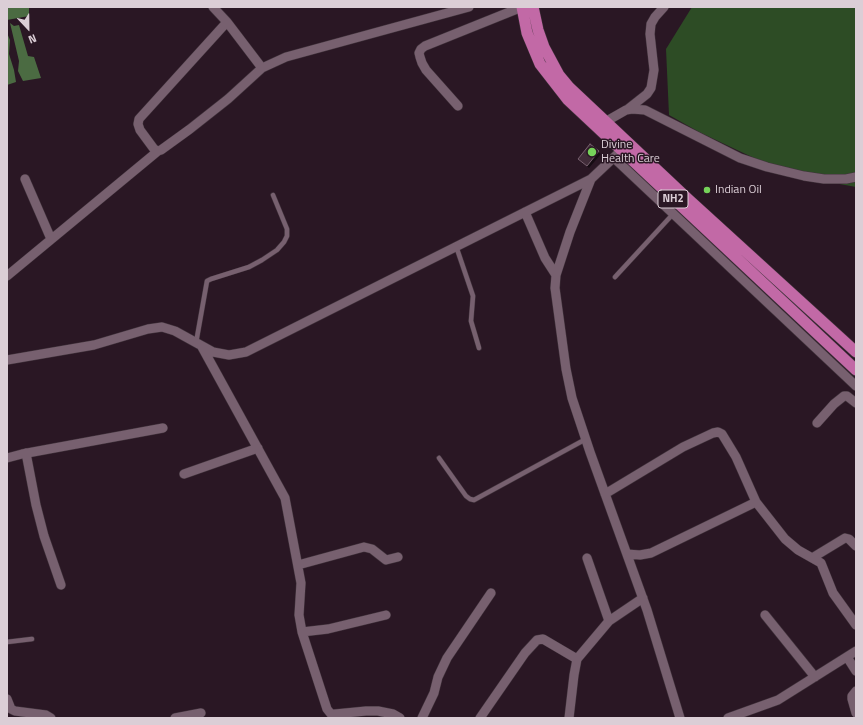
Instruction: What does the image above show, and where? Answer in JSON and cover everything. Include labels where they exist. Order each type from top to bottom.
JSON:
[{"type":"highway","name":"NH2","points":[[522,7],[527,33],[540,64],[568,100],[856,370]]},
{"type":"highway","name":"NH2","points":[[533,7],[538,30],[544,47],[559,75],[569,87],[605,122],[621,150],[856,352]]},
{"type":"street","points":[[213,7],[227,22],[262,68]]},
{"type":"street","points":[[7,276],[158,151],[228,99],[262,68],[286,57],[469,7]]},
{"type":"street","points":[[458,106],[426,70],[419,53],[421,49],[425,46],[522,7]]},
{"type":"street","points":[[605,122],[626,110],[647,94],[651,88],[654,70],[650,34],[651,24],[664,7]]},
{"type":"street","points":[[158,151],[154,149],[140,130],[138,124],[139,120],[227,22]]},
{"type":"street","points":[[626,110],[645,110],[740,158],[767,167],[804,176],[846,179],[856,177]]},
{"type":"street","points":[[7,360],[94,345],[148,329],[162,327],[175,331],[213,352],[229,355],[246,352],[591,179],[621,150],[673,214],[856,386]]},
{"type":"street","points":[[25,179],[52,239]]},
{"type":"street","points":[[591,179],[570,232],[556,275],[555,288],[566,369],[572,398],[643,598],[680,718]]},
{"type":"street","points":[[525,212],[545,258],[556,275]]},
{"type":"street","points":[[198,344],[285,498],[301,583],[299,616],[302,632],[329,715],[378,711],[393,714],[400,718]]},
{"type":"street","points":[[817,422],[844,396],[848,396],[856,402]]},
{"type":"street","points":[[7,458],[26,453],[163,428]]},
{"type":"street","points":[[605,494],[683,446],[713,433],[718,432],[722,434],[736,457],[756,502],[785,539],[798,550],[821,563],[833,593],[856,625]]},
{"type":"street","points":[[184,474],[258,448]]},
{"type":"street","points":[[26,453],[36,505],[44,536],[62,585]]},
{"type":"street","points":[[627,554],[640,556],[652,553],[756,502]]},
{"type":"street","points":[[812,558],[845,538],[849,539],[856,546]]},
{"type":"street","points":[[298,565],[364,547],[372,549],[386,560],[398,557]]},
{"type":"street","points":[[587,558],[609,621]]},
{"type":"street","points":[[422,718],[434,693],[438,677],[447,658],[491,594]]},
{"type":"street","points":[[569,718],[577,659],[609,621],[643,598]]},
{"type":"street","points":[[302,632],[328,629],[386,615]]},
{"type":"street","points":[[765,615],[815,677]]},
{"type":"street","points":[[480,718],[525,653],[537,640],[543,639],[577,659]]},
{"type":"street","points":[[728,718],[778,700],[856,651]]},
{"type":"street","points":[[847,657],[856,671]]},
{"type":"street","points":[[856,691],[852,696],[856,713]]},
{"type":"street","points":[[7,699],[9,710],[28,714],[46,715],[51,718]]},
{"type":"street","points":[[175,718],[201,713]]},
{"type":"lane","points":[[198,344],[207,281],[249,267],[277,250],[284,242],[287,236],[287,229],[273,195]]},
{"type":"lane","points":[[615,277],[673,214]]},
{"type":"lane","points":[[456,246],[473,296],[471,321],[479,348]]},
{"type":"lane","points":[[439,458],[466,496],[474,500],[586,439]]},
{"type":"lane","points":[[7,642],[32,639]]},
{"type":"shaded area","points":[[7,7],[29,7],[29,16],[7,20]]},
{"type":"shaded area","points":[[692,7],[856,7],[856,187],[790,175],[699,132],[669,115],[666,49]]},
{"type":"shaded area","points":[[10,23],[14,26],[19,25],[28,56],[34,57],[41,78],[23,81],[18,71],[19,61]]},
{"type":"shaded area","points":[[7,33],[10,40],[9,54],[16,82],[7,85]]},
{"type":"building","points":[[590,144],[599,151],[587,166],[578,159]]},
{"type":"place","name":"Divine Health Care","points":[[592,152]]},
{"type":"place","name":"Indian Oil","points":[[707,190]]}]
